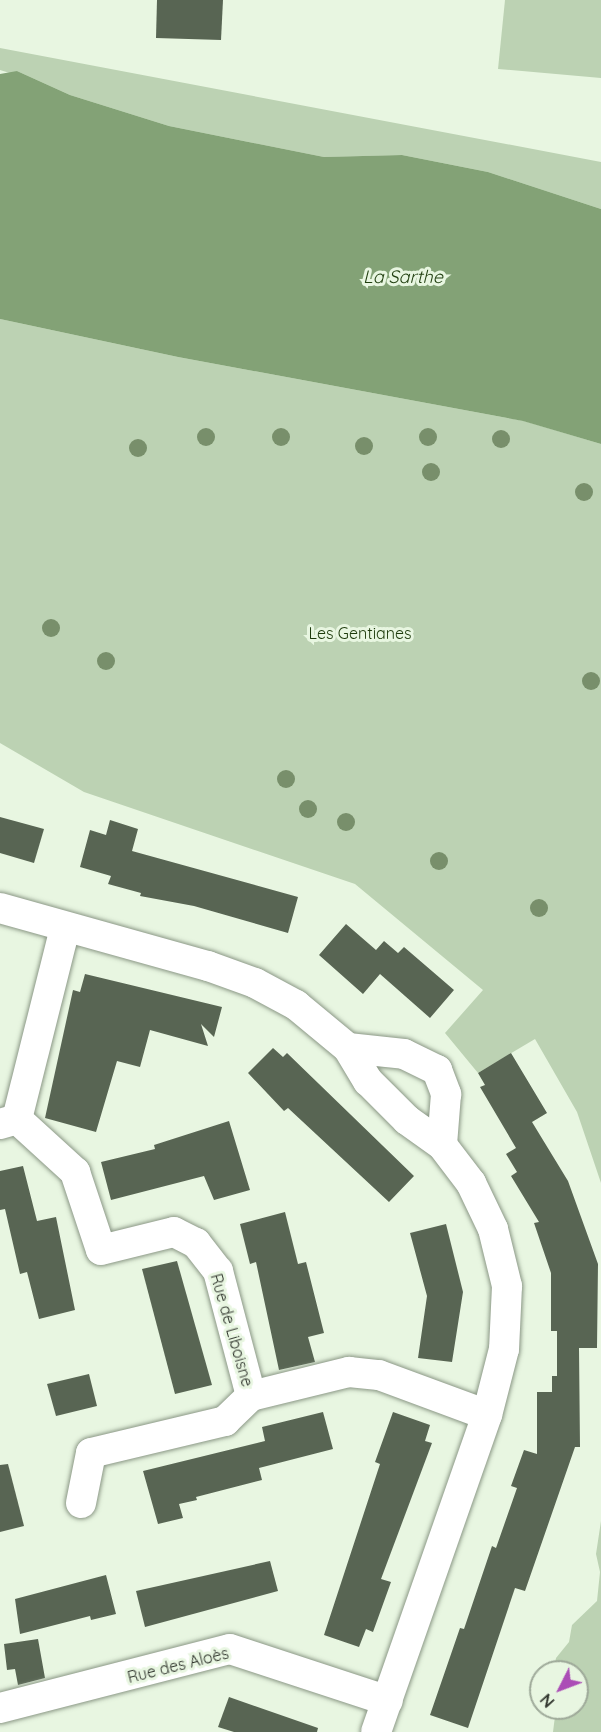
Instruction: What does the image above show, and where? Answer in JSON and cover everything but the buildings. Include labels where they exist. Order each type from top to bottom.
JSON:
[{"type":"street","points":[[0,908],[65,928],[208,966],[255,983],[296,1005],[348,1048],[368,1081],[407,1120],[442,1145],[471,1183],[488,1219],[507,1286],[504,1349],[487,1415],[376,1732]]},
{"type":"street","name":"Rue de Liboisne","points":[[65,928],[9,1121],[75,1172],[101,1250],[174,1232],[196,1243],[218,1271],[251,1396]]},
{"type":"street","points":[[348,1048],[404,1054],[437,1070],[446,1094],[442,1145]]},
{"type":"street","name":"Rue de Liboisne","points":[[81,1503],[91,1453],[225,1420],[251,1396],[349,1372],[379,1375],[487,1415]]},
{"type":"street","name":"Rue des Aloès","points":[[0,1708],[230,1649],[387,1701]]},
{"type":"green space","points":[[505,0],[601,0],[601,78],[498,69]]},
{"type":"green space","points":[[0,48],[601,162],[601,209],[488,172],[402,155],[324,157],[169,126],[70,95],[17,71],[13,74],[0,70]]},
{"type":"green space","name":"Les Gentianes","points":[[0,319],[178,357],[524,421],[601,444],[601,1183],[577,1112],[535,1039],[478,1073],[445,1033],[483,990],[355,884],[84,792],[0,743]]},
{"type":"green space","points":[[601,1521],[601,1732],[553,1732],[554,1720],[589,1720],[589,1660],[556,1660],[569,1642],[572,1625],[597,1601],[600,1572],[596,1554]]},
{"type":"water","name":"La Sarthe","points":[[17,71],[70,95],[169,126],[324,157],[402,155],[488,172],[601,209],[601,444],[523,421],[178,357],[0,319],[0,74]]}]
